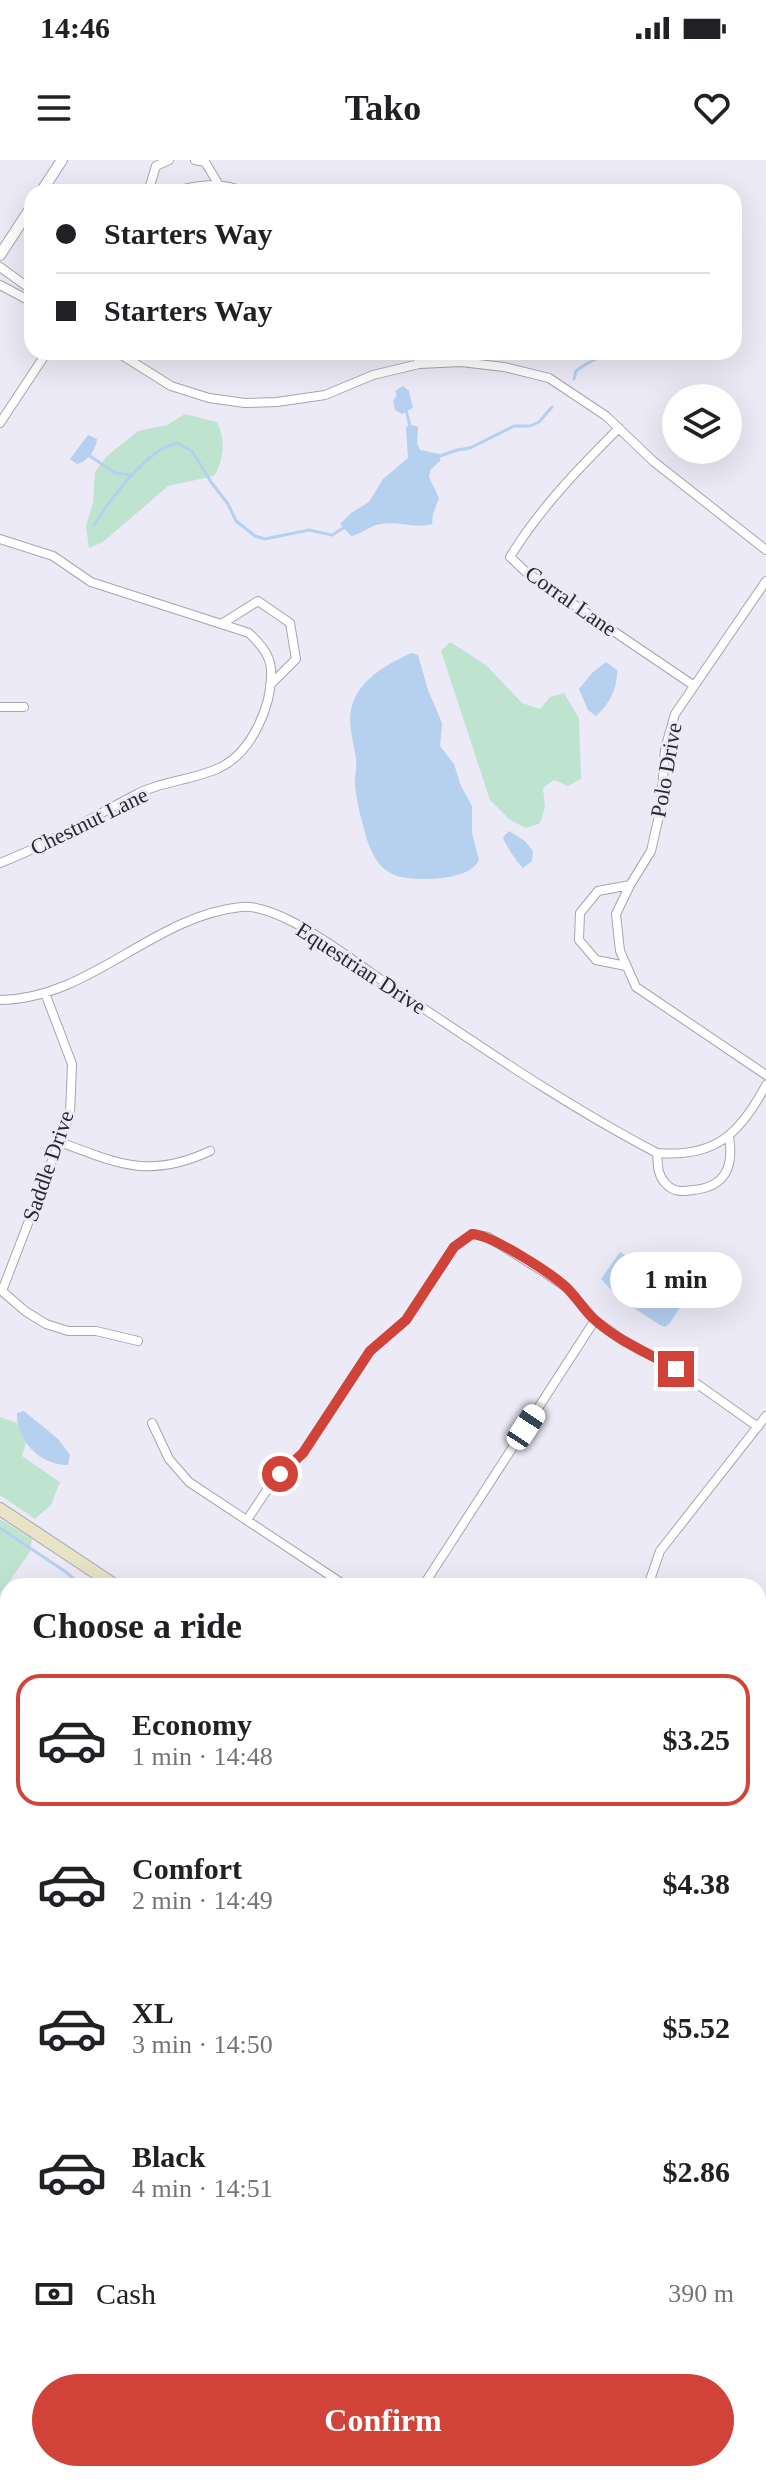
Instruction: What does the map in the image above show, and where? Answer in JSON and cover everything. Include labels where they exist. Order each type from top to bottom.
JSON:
[{"type":"main road","points":[[0,1509],[104,1578]]},
{"type":"street","points":[[46,184],[62,160]]},
{"type":"street","points":[[148,184],[156,166],[169,160]]},
{"type":"street","points":[[195,160],[205,162],[218,184]]},
{"type":"street","points":[[0,255],[24,218]]},
{"type":"street","points":[[0,267],[24,284]]},
{"type":"street","points":[[0,285],[24,298]]},
{"type":"street","points":[[0,423],[42,360]]},
{"type":"street","points":[[130,360],[171,386],[209,398],[245,403],[277,403],[325,395],[373,375],[419,364],[461,362],[504,367],[549,378],[606,416],[653,461],[766,550]]},
{"type":"street","points":[[418,360],[419,364]]},
{"type":"street","name":"Corral Lane","points":[[619,428],[578,468],[525,533],[510,557],[526,572],[693,685]]},
{"type":"street","name":"Chestnut Lane","points":[[0,539],[53,556],[91,582],[249,633],[263,648],[271,667],[262,719],[243,748],[222,767],[141,792],[42,846],[0,863]]},
{"type":"street","name":"Polo Drive","points":[[766,581],[675,714],[665,749],[661,807],[651,851],[616,914],[620,951],[636,987],[766,1075]]},
{"type":"street","name":"Chestnut Lane","points":[[223,623],[258,601],[290,623],[296,659],[270,685]]},
{"type":"street","points":[[0,707],[24,707]]},
{"type":"street","points":[[626,966],[596,960],[579,940],[580,913],[598,891],[630,885]]},
{"type":"street","name":"Equestrian Drive","points":[[0,1000],[45,993],[75,981],[194,918],[244,906],[294,923],[490,1053],[657,1153]]},
{"type":"street","name":"Saddle Drive","points":[[45,993],[72,1064],[70,1114],[2,1291],[46,1324],[68,1331],[96,1331],[138,1341]]},
{"type":"street","points":[[729,1137],[732,1155],[727,1171],[718,1183],[705,1189],[679,1192],[666,1186],[659,1174],[657,1153],[675,1155],[704,1149],[729,1137],[751,1114],[766,1085]]},
{"type":"street","points":[[60,1142],[118,1164],[158,1167],[188,1161],[210,1151]]},
{"type":"street","points":[[247,1520],[271,1484],[303,1453],[370,1351],[406,1320],[454,1247],[472,1234],[488,1237],[544,1272],[566,1287],[595,1320],[621,1339],[676,1369],[758,1427]]},
{"type":"street","points":[[428,1578],[595,1320]]},
{"type":"street","points":[[651,1578],[660,1551],[766,1416]]},
{"type":"street","points":[[152,1423],[169,1459],[189,1482],[331,1578]]},
{"type":"green space","points":[[185,414],[217,422],[223,449],[214,476],[168,486],[103,542],[89,548],[86,526],[93,503],[95,472],[107,456],[138,431],[167,425]]},
{"type":"green space","points":[[450,642],[486,665],[522,703],[540,709],[550,697],[564,693],[579,718],[581,779],[568,786],[554,780],[543,788],[545,807],[540,823],[526,828],[510,820],[490,800],[441,651]]},
{"type":"green space","points":[[0,1417],[17,1423],[26,1443],[22,1456],[60,1482],[51,1505],[35,1519],[0,1495]]},
{"type":"green space","points":[[0,1519],[32,1539],[30,1552],[11,1578],[0,1578]]},
{"type":"water","points":[[403,386],[409,391],[413,408],[402,414],[395,410],[393,401],[397,395],[395,391]]},
{"type":"water","points":[[406,427],[418,427],[420,450],[440,454],[440,461],[431,469],[429,477],[439,498],[432,524],[381,524],[351,536],[340,524],[369,502],[383,479],[408,458]]},
{"type":"water","points":[[88,435],[97,439],[95,447],[87,458],[77,464],[70,459]]},
{"type":"water","points":[[411,653],[418,655],[442,723],[440,746],[454,764],[472,806],[472,833],[479,860],[468,871],[442,878],[398,876],[380,865],[368,842],[356,794],[356,758],[350,720],[352,706],[359,690],[372,677]]},
{"type":"water","points":[[606,662],[617,670],[616,683],[609,701],[596,716],[588,710],[579,689]]},
{"type":"water","points":[[509,831],[525,841],[533,851],[532,861],[523,868],[504,840]]},
{"type":"water","points":[[620,1252],[677,1287],[684,1301],[665,1327],[620,1299],[601,1279]]},
{"type":"water","points":[[24,1411],[58,1439],[70,1455],[68,1465],[39,1456],[25,1441],[17,1413]]},
{"type":"waterway","points":[[574,379],[576,371],[594,360]]},
{"type":"waterway","points":[[437,457],[470,448],[514,426],[530,426],[539,422],[552,407]]},
{"type":"waterway","points":[[406,410],[410,426]]},
{"type":"waterway","points":[[94,525],[142,465],[166,447],[177,443],[192,451],[236,521],[255,536],[265,539],[309,530],[332,535],[345,527]]},
{"type":"waterway","points":[[87,454],[115,473],[133,475]]},
{"type":"waterway","points":[[0,1528],[73,1578]]},
{"type":"route","points":[[280,1474],[303,1453],[370,1351],[406,1320],[454,1247],[472,1234],[488,1237],[544,1272],[566,1287],[595,1320],[621,1339],[676,1369]]}]
